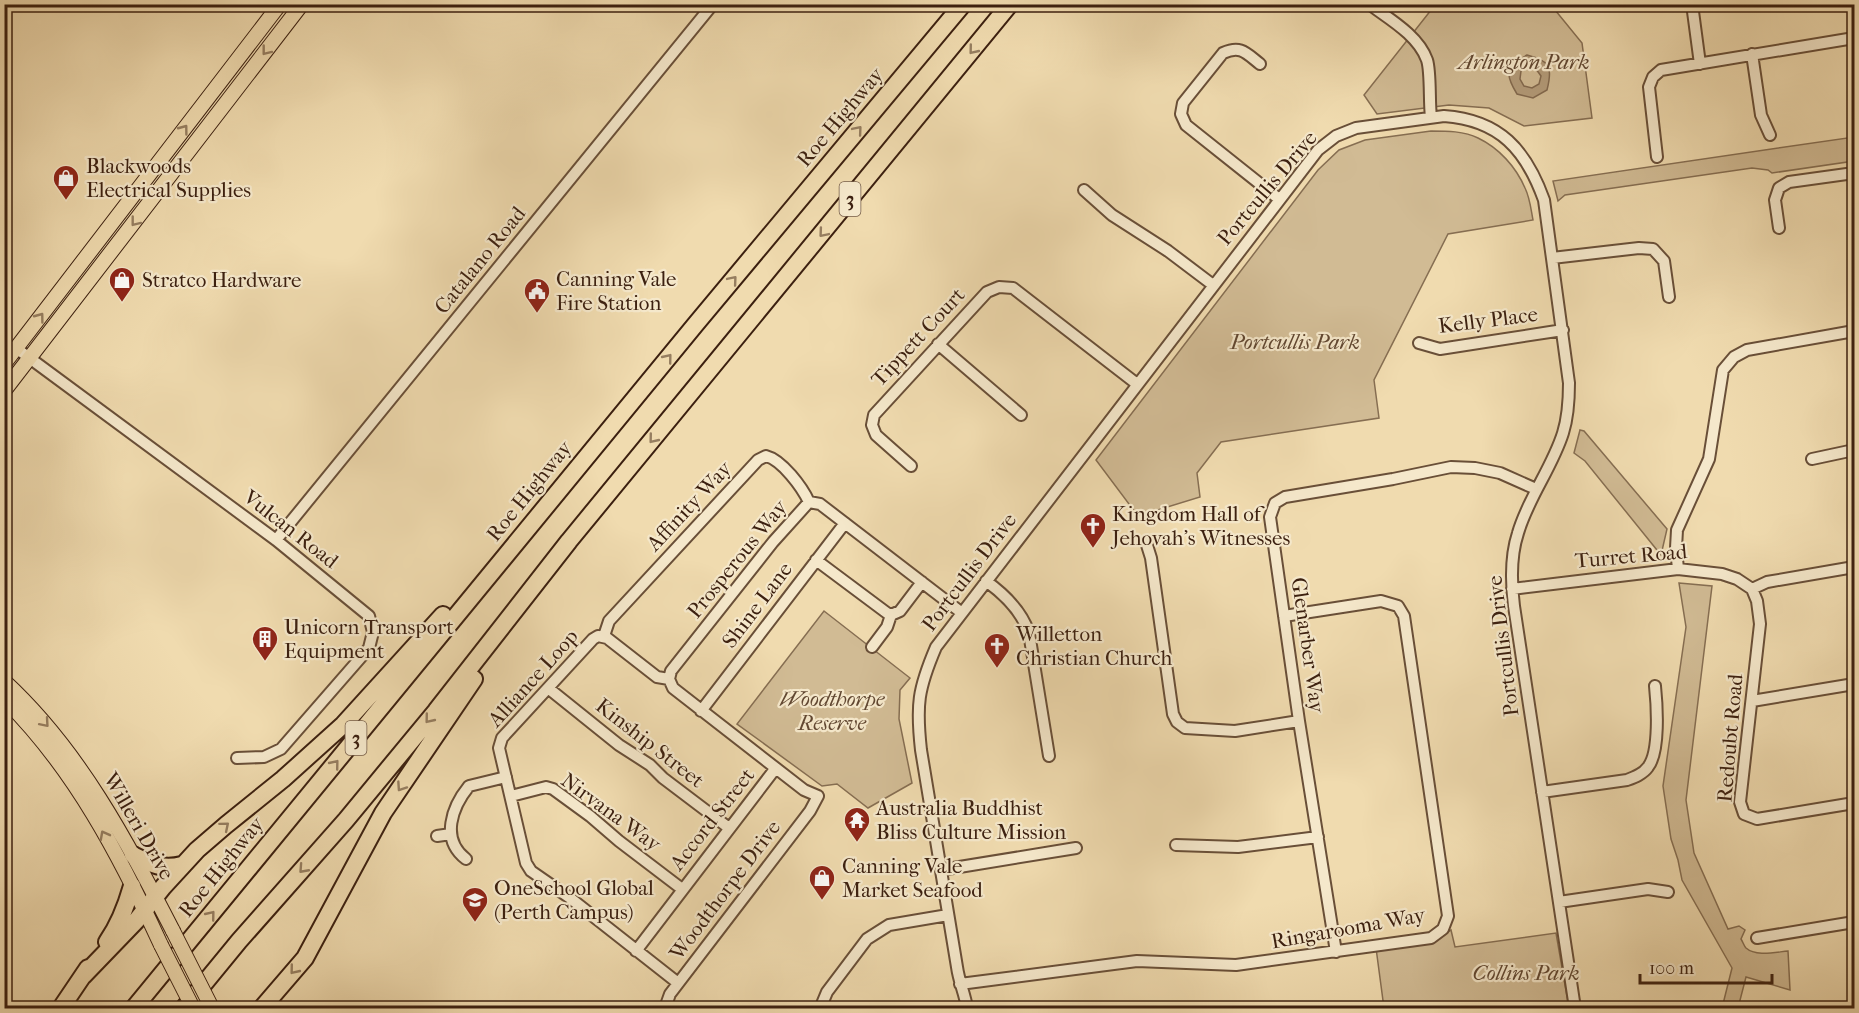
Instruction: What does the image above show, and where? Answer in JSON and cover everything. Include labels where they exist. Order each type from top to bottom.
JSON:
[{"type":"highway","name":"Roe Highway","points":[[134,1008],[963,4]]},
{"type":"highway","name":"3","points":[[184,1008],[239,941],[346,820],[436,711],[569,541],[1010,4]]},
{"type":"highway","points":[[83,976],[183,865],[343,725],[578,468]]},
{"type":"highway","points":[[266,1006],[305,958],[383,813],[469,686],[526,611],[569,541]]},
{"type":"highway","points":[[133,855],[157,866],[169,868],[183,865]]},
{"type":"highway","points":[[61,1008],[115,930],[127,905],[132,886]]},
{"type":"main road","points":[[4,364],[280,4]]},
{"type":"main road","points":[[4,391],[302,4]]},
{"type":"main road","name":"Willeri Drive","points":[[4,681],[25,700],[54,733],[112,816],[212,1008]]},
{"type":"main road","name":"Willeri Drive","points":[[4,699],[63,767],[83,795],[193,1008]]},
{"type":"street","name":"Catalano Road","points":[[276,540],[713,4]]},
{"type":"street","points":[[1369,4],[1411,36],[1420,48],[1427,61],[1431,117]]},
{"type":"street","points":[[1692,4],[1701,64]]},
{"type":"street","points":[[1657,157],[1649,87],[1653,77],[1662,70],[1854,38]]},
{"type":"street","points":[[1260,64],[1243,50],[1233,49],[1223,53],[1183,103],[1181,114],[1186,125],[1279,200]]},
{"type":"street","points":[[1752,54],[1761,115],[1770,135]]},
{"type":"street","name":"Portcullis Drive","points":[[967,1008],[960,984],[948,915],[917,716],[920,689],[936,647],[1318,150],[1336,136],[1356,128],[1431,117],[1457,117],[1487,127],[1509,142],[1523,156],[1535,175],[1544,200],[1563,330],[1569,383],[1568,410],[1564,431],[1529,502],[1517,534],[1512,568],[1512,589],[1575,1008]]},
{"type":"street","points":[[1779,228],[1775,200],[1779,188],[1789,182],[1854,173]]},
{"type":"street","points":[[1084,190],[1112,215],[1168,251],[1214,285]]},
{"type":"street","points":[[1552,258],[1639,248],[1653,249],[1664,261],[1669,297]]},
{"type":"street","name":"Tippett Court","points":[[911,466],[876,435],[872,425],[874,415],[987,292],[999,287],[1012,288],[1137,384]]},
{"type":"street","name":"Kelly Place","points":[[1419,343],[1440,350],[1563,330]]},
{"type":"street","points":[[1678,569],[1677,530],[1709,459],[1723,370],[1734,357],[1747,350],[1854,331]]},
{"type":"street","points":[[938,344],[1021,415]]},
{"type":"street","name":"Vulcan Road","points":[[16,348],[276,540],[369,616],[373,632],[369,648],[281,749],[264,757],[237,758]]},
{"type":"street","points":[[1812,459],[1854,450]]},
{"type":"street","name":"Affinity Way","points":[[604,636],[609,621],[758,460],[766,456],[783,465],[810,502]]},
{"type":"street","name":"Glenarber Way","points":[[1336,952],[1299,721],[1270,518],[1275,503],[1285,496],[1393,479],[1451,467],[1475,468],[1500,473],[1536,489]]},
{"type":"street","name":"Prosperous Way","points":[[669,679],[671,671],[773,542],[810,502],[820,504],[962,613]]},
{"type":"street","name":"Shine Lane","points":[[701,711],[845,523]]},
{"type":"street","points":[[1146,542],[1151,558],[1173,714],[1177,722],[1185,728],[1235,730],[1299,721]]},
{"type":"street","points":[[816,560],[891,615]]},
{"type":"street","points":[[1752,589],[1767,582],[1854,567]]},
{"type":"street","name":"Turret Road","points":[[1512,589],[1678,569],[1722,574],[1737,579],[1752,589]]},
{"type":"street","points":[[986,580],[1019,613],[1026,624],[1049,756]]},
{"type":"street","points":[[872,647],[887,627],[891,615],[900,610],[922,582]]},
{"type":"street","name":"Redoubt Road","points":[[1752,589],[1757,601],[1760,624],[1740,802],[1744,814],[1757,819],[1854,803]]},
{"type":"street","name":"Ringarooma Way","points":[[960,984],[1137,961],[1236,965],[1431,938],[1443,929],[1448,916],[1404,616],[1398,606],[1381,601],[1284,616]]},
{"type":"street","name":"Alliance Loop","points":[[678,983],[570,898],[531,871],[526,862],[506,777],[499,743],[502,738],[593,639],[604,636],[657,676],[669,679],[673,688],[701,711],[804,790],[818,796]]},
{"type":"street","points":[[1752,700],[1854,684]]},
{"type":"street","points":[[1542,792],[1627,780],[1640,775],[1649,766],[1654,754],[1658,715],[1655,686]]},
{"type":"street","name":"Kinship Street","points":[[548,688],[729,828]]},
{"type":"street","name":"Accord Street","points":[[636,951],[776,769]]},
{"type":"street","points":[[466,859],[459,853],[451,834],[450,825],[453,814],[469,786],[506,777]]},
{"type":"street","name":"Nirvana Way","points":[[511,796],[546,787],[553,789],[682,889]]},
{"type":"street","name":"Woodthorpe Drive","points":[[664,1008],[678,983],[810,811],[818,796]]},
{"type":"street","points":[[437,836],[451,834]]},
{"type":"street","points":[[1176,845],[1238,847],[1318,837]]},
{"type":"street","points":[[941,870],[1076,848]]},
{"type":"street","points":[[1559,903],[1648,889],[1668,892]]},
{"type":"street","points":[[823,1008],[822,1004],[827,992],[867,939],[889,925],[948,915]]},
{"type":"street","points":[[1757,938],[1854,922]]},
{"type":"street","name":"Portcullis Drive","points":[[960,984],[958,993],[960,1008]]},
{"type":"green space","name":"Arlington Park","points":[[1435,5],[1551,5],[1582,43],[1592,118],[1524,126],[1489,108],[1449,105],[1377,114],[1364,95]]},
{"type":"green space","name":"Portcullis Park","points":[[1431,131],[1467,134],[1486,142],[1500,153],[1521,180],[1528,196],[1533,220],[1448,234],[1374,380],[1379,418],[1221,442],[1197,473],[1200,497],[1138,516],[1096,460],[1318,170],[1339,150],[1365,140]]},
{"type":"green space","points":[[1854,137],[1854,161],[1772,173],[1768,170],[1752,168],[1565,195],[1558,201],[1553,181]]},
{"type":"green space","points":[[1580,430],[1584,431],[1667,529],[1661,555],[1585,461],[1574,453]]},
{"type":"green space","points":[[1679,583],[1712,586],[1686,800],[1694,853],[1728,929],[1739,926],[1745,930],[1741,939],[1746,948],[1761,953],[1788,951],[1790,990],[1746,977],[1738,1008],[1722,1008],[1732,968],[1682,880],[1671,839],[1663,786],[1686,627]]},
{"type":"green space","name":"Woodthorpe Reserve","points":[[824,611],[910,678],[900,690],[899,719],[912,783],[868,808],[837,784],[822,786],[737,724]]},
{"type":"green space","name":"Collins Park","points":[[1451,930],[1455,947],[1556,933],[1569,1008],[1384,1008],[1376,948],[1432,941]]},
{"type":"shaded area","points":[[1527,55],[1545,62],[1550,75],[1547,90],[1533,98],[1517,94],[1509,76],[1511,67]],"holes":[[[1529,67],[1536,69],[1541,76],[1539,84],[1532,88],[1524,86],[1520,79],[1521,71]]]},
{"type":"place","name":"Blackwoods Electrical Supplies","points":[[66,201]]},
{"type":"place","name":"Stratco Hardware","points":[[122,303]]},
{"type":"place","name":"Canning Vale Fire Station","points":[[537,314]]},
{"type":"place","name":"Kingdom Hall of Jehovah's Witnesses","points":[[1093,549]]},
{"type":"place","name":"Unicorn Transport Equipment","points":[[265,662]]},
{"type":"place","name":"Willetton Christian Church","points":[[997,669]]},
{"type":"place","name":"Australia Buddhist Bliss Culture Mission","points":[[857,843]]},
{"type":"place","name":"Canning Vale Market Seafood","points":[[822,901]]},
{"type":"place","name":"OneSchool Global (Perth Campus)","points":[[475,923]]}]
